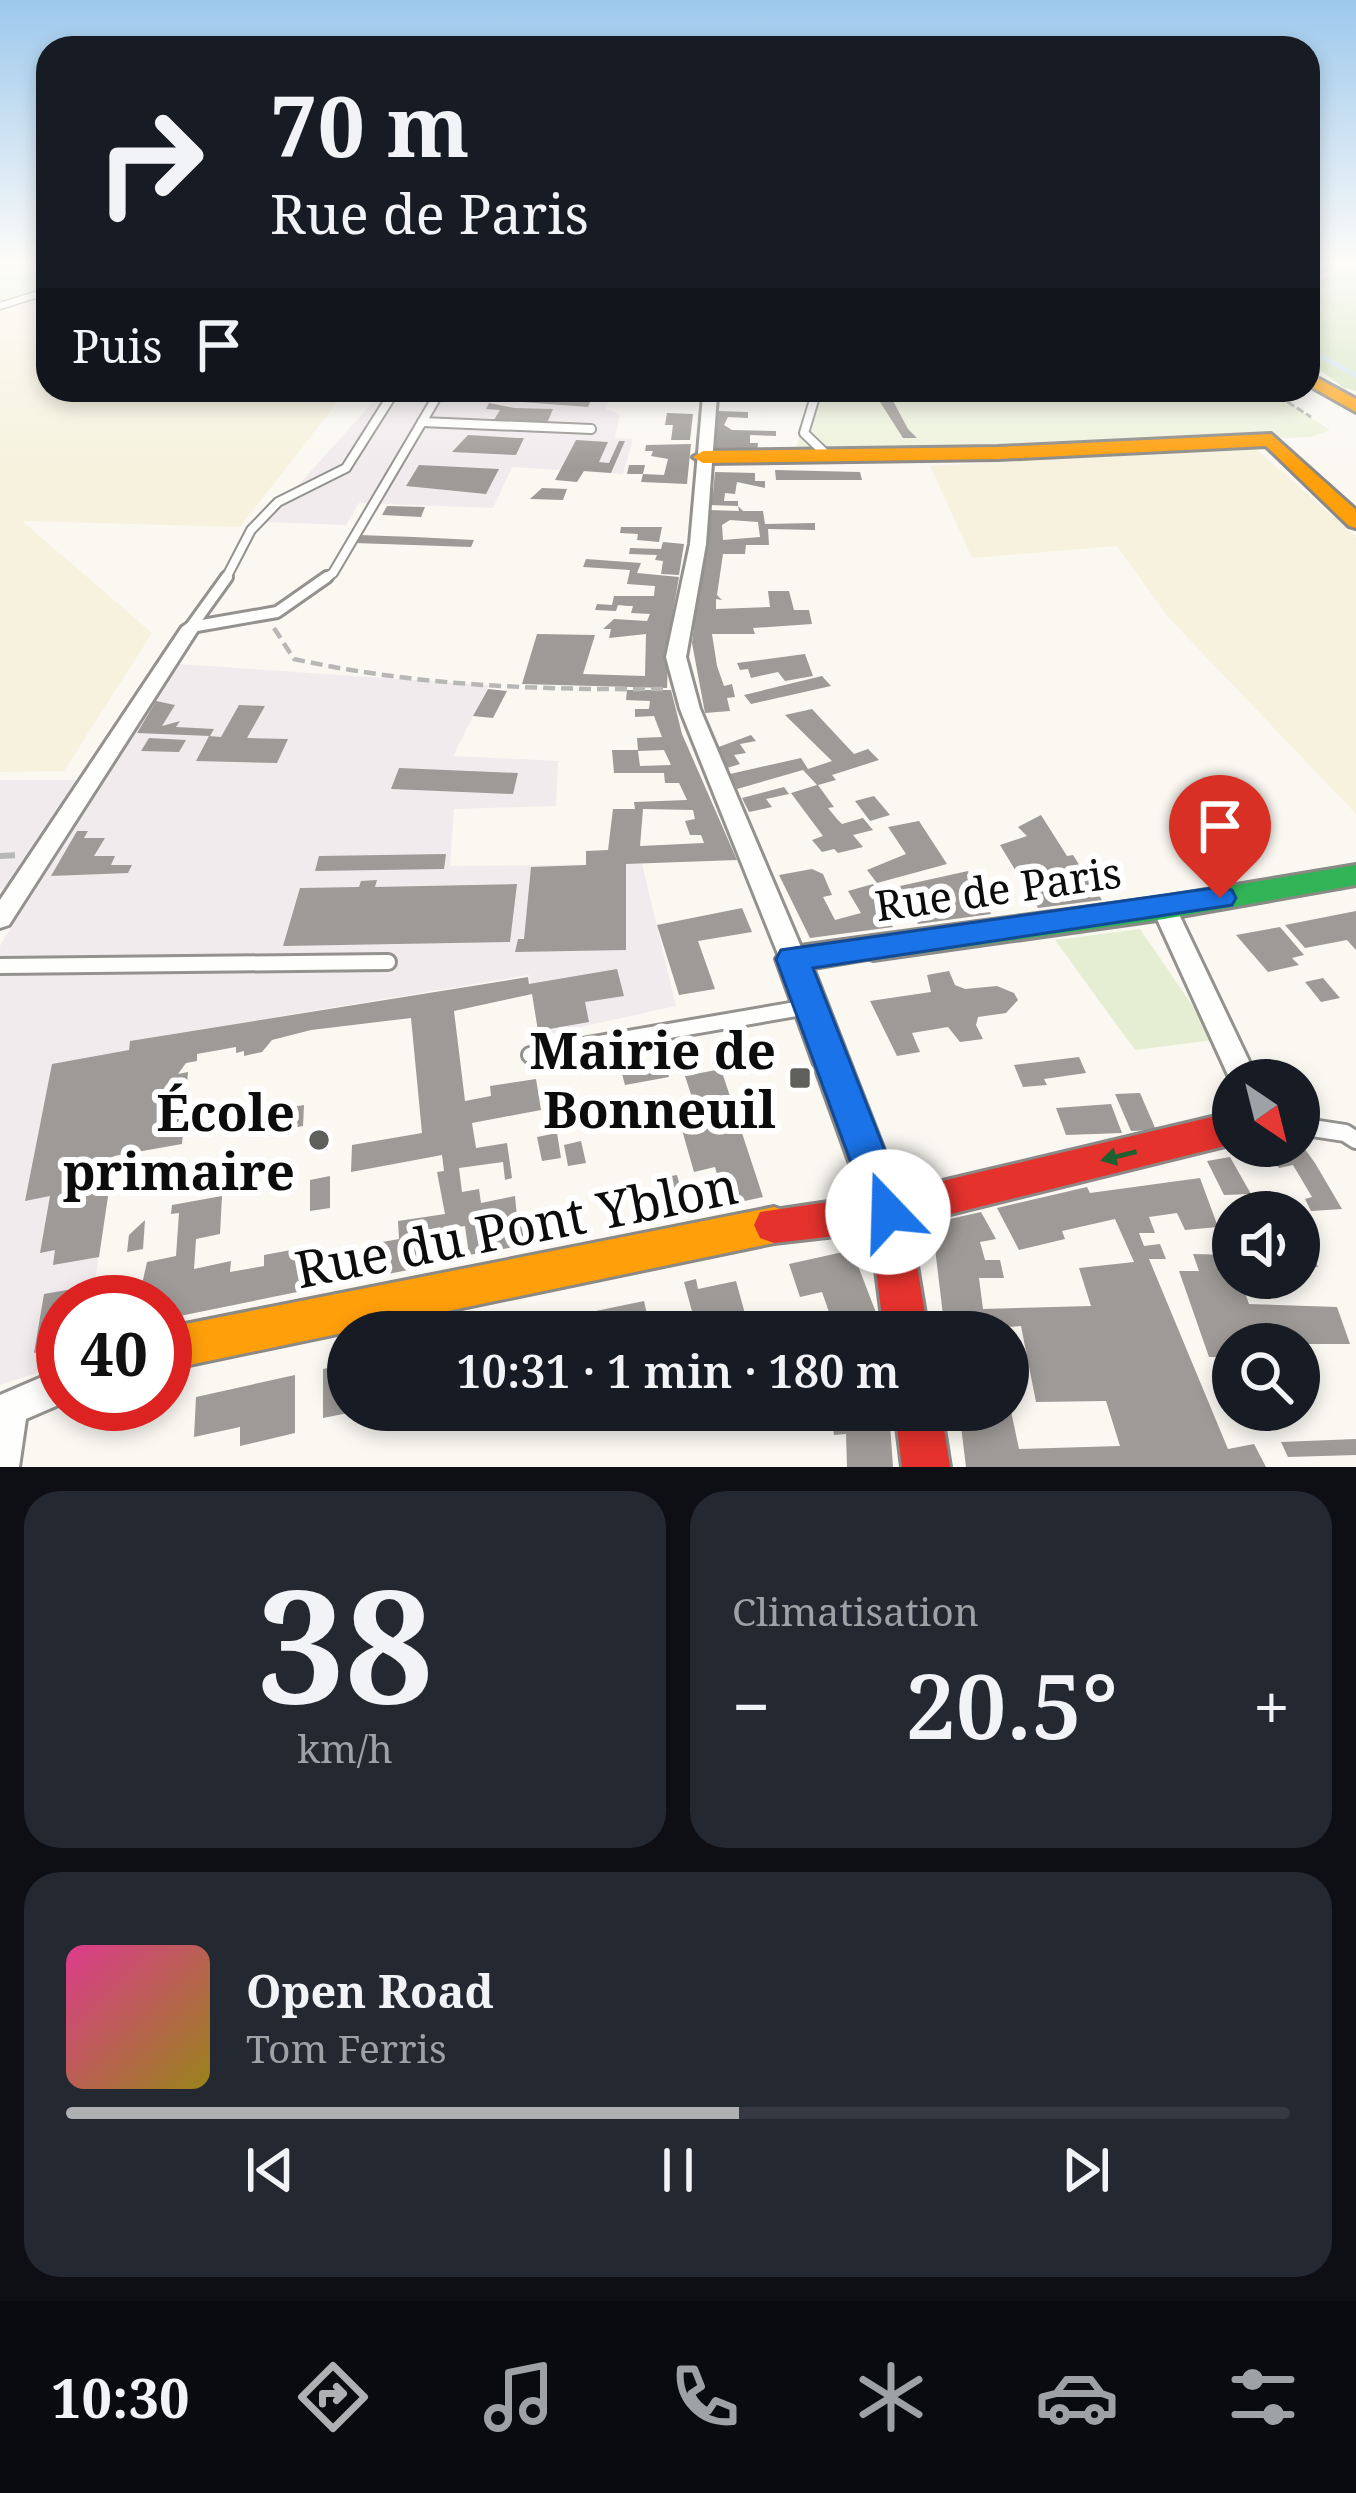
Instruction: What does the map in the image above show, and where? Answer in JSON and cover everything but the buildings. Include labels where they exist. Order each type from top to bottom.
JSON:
[{"type":"main road","points":[[1320,385],[1356,407]]},
{"type":"main road","points":[[1309,403],[1356,418]]},
{"type":"main road","points":[[703,457],[1271,440],[1356,522]]},
{"type":"main road","name":"Rue de Paris","points":[[793,959],[1163,908],[1356,874]]},
{"type":"main road","points":[[793,959],[888,1212],[903,1311]]},
{"type":"main road","name":"Rue du Pont Yblon","points":[[192,1343],[768,1226],[888,1212],[1212,1133]]},
{"type":"main road","points":[[921,1431],[926,1467]]},
{"type":"street","points":[[709,402],[698,544],[676,657],[793,959]]},
{"type":"street","points":[[0,919],[191,627]]},
{"type":"street","points":[[1163,908],[1234,1059]]},
{"type":"street","points":[[1,1467],[5,1411],[36,1397]]},
{"type":"lane","points":[[191,627],[230,572],[251,530],[278,502],[346,468],[387,402]]},
{"type":"lane","points":[[191,627],[278,612],[333,572],[434,402]]},
{"type":"lane","points":[[814,402],[805,436],[830,456]]},
{"type":"lane","points":[[422,422],[590,429]]},
{"type":"lane","points":[[0,966],[388,962]]},
{"type":"lane","points":[[530,1055],[811,1006]]},
{"type":"lane","points":[[1320,1129],[1356,1140]]},
{"type":"path","points":[[262,615],[294,659],[335,669],[516,687],[684,687]]},
{"type":"shaded area","points":[[0,331],[36,331],[36,402],[338,402],[240,527],[22,521],[152,633],[64,771],[0,772]]},
{"type":"shaded area","points":[[373,402],[609,402],[605,409],[620,414],[615,438],[633,439],[623,474],[512,467],[493,508],[359,503],[346,525],[265,522]]},
{"type":"shaded area","points":[[1254,447],[1356,537],[1356,814],[1168,617],[1117,546],[972,558],[930,466]]},
{"type":"shaded area","points":[[163,663],[489,685],[453,756],[558,761],[556,806],[454,809],[450,866],[642,864],[676,1006],[540,1036],[529,975],[130,1041],[96,1275],[36,1275],[36,1373],[0,1385],[0,946],[33,889],[0,889],[0,780],[96,780]]},
{"type":"green space","points":[[1320,331],[1356,331],[1356,391],[1320,370]]},
{"type":"green space","points":[[809,402],[1288,402],[1330,430],[1310,437],[795,453]]},
{"type":"green space","points":[[1140,929],[1213,1040],[1135,1050],[1055,940]]},
{"type":"waterway","points":[[1320,356],[1356,375]]},
{"type":"traffic: fast","points":[[873,948],[1164,908],[1356,875]]},
{"type":"traffic: slow","points":[[1320,385],[1356,407]]},
{"type":"traffic: slow","points":[[703,457],[998,453],[1271,440],[1356,522]]},
{"type":"traffic: slow","points":[[192,1344],[774,1225]]},
{"type":"traffic: jam","points":[[873,948],[793,959],[888,1212],[903,1311]]},
{"type":"traffic: jam","points":[[774,1225],[888,1212],[1212,1133]]},
{"type":"traffic: jam","points":[[921,1431],[926,1467]]},
{"type":"place","name":"Mairie de Bonneuil","points":[[800,1078]]},
{"type":"place","name":"École primaire","points":[[319,1140]]},
{"type":"route","points":[[888,1212],[793,959],[1220,898]]}]
